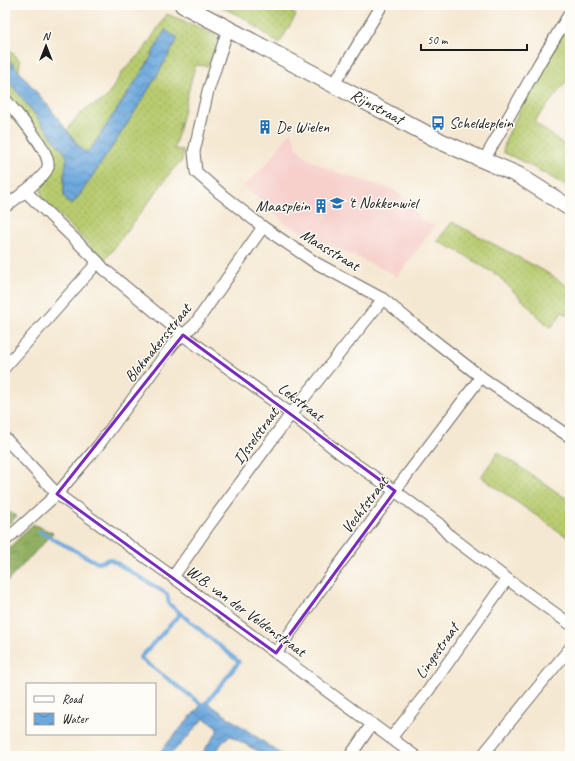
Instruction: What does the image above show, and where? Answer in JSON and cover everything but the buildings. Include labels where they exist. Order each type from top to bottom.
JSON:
[{"type":"street","name":"Rijnstraat","points":[[183,5],[442,142],[518,175],[570,208]]},
{"type":"street","points":[[334,84],[382,5]]},
{"type":"street","points":[[484,160],[570,13]]},
{"type":"street","name":"Maasstraat","points":[[228,29],[208,91],[194,152],[196,172],[263,227],[316,262],[383,299],[481,377],[570,438]]},
{"type":"street","points":[[5,100],[40,143],[47,156],[48,167],[42,176],[5,207]]},
{"type":"street","name":"Lekstraat","points":[[25,191],[104,269],[183,335],[291,414],[341,454],[395,491],[439,524],[450,536],[570,624]]},
{"type":"street","name":"Blokmakersstraat","points":[[5,541],[57,494],[98,446],[173,344],[195,324],[263,227]]},
{"type":"street","points":[[5,367],[98,262]]},
{"type":"street","name":"IJsselstraat","points":[[172,577],[291,414],[383,299]]},
{"type":"street","name":"Vechtstraat","points":[[276,653],[310,604],[481,377]]},
{"type":"street","name":"W.B. van der Veldenstraat","points":[[5,438],[57,494],[415,756]]},
{"type":"street","name":"Lingestraat","points":[[391,738],[428,691],[507,579]]},
{"type":"street","points":[[482,756],[570,648]]},
{"type":"street","points":[[350,756],[372,724]]},
{"type":"highlighted area","points":[[183,335],[395,491],[276,653],[57,494]]},
{"type":"shaded area","name":"'t Nokkenwiel","points":[[291,131],[297,147],[312,161],[333,171],[393,190],[407,200],[422,220],[435,226],[397,277],[285,224],[269,206],[243,186],[267,164]]},
{"type":"green space","points":[[221,5],[279,5],[296,15],[279,44],[244,18],[223,8]]},
{"type":"green space","points":[[167,14],[219,37],[208,66],[195,65],[174,149],[183,150],[182,161],[174,168],[105,260],[42,198],[41,185],[53,154],[5,92],[5,76],[68,156],[64,177],[64,196],[72,204],[81,193],[131,117],[178,38],[165,31],[147,64],[92,147],[86,153],[77,144],[67,130],[77,117],[88,107],[102,101],[107,97],[123,71],[145,48]]},
{"type":"green space","points":[[570,22],[570,77],[534,122],[570,149],[570,189],[537,169],[503,152],[506,139],[533,82]]},
{"type":"green space","points":[[5,44],[20,61],[19,72],[5,55]]},
{"type":"green space","points":[[452,222],[546,272],[570,288],[570,312],[568,315],[562,312],[551,328],[497,275],[458,251],[437,241]]},
{"type":"green space","points":[[498,452],[570,501],[570,539],[481,477]]},
{"type":"green space","points":[[5,510],[17,516],[5,528]]},
{"type":"green space","points":[[33,524],[53,533],[5,584],[5,552]]},
{"type":"water","points":[[165,30],[178,38],[167,58],[131,117],[81,193],[72,204],[68,203],[64,196],[64,177],[67,156],[5,76],[5,55],[50,108],[77,144],[86,153],[92,147],[147,64]]},
{"type":"water","points":[[205,701],[284,756],[267,756],[230,736],[224,740],[213,756],[200,756],[217,732],[217,727],[205,719],[202,720],[169,756],[156,756]]},
{"type":"waterway","points":[[40,532],[98,563],[110,559],[167,594],[169,604],[239,662],[204,706]]},
{"type":"waterway","points":[[180,614],[140,658],[204,706],[202,707]]},
{"type":"place","name":"Scheldeplein","points":[[438,123]]},
{"type":"place","name":"De Wielen","points":[[265,127]]},
{"type":"place","name":"'t Nokkenwiel","points":[[337,203]]},
{"type":"place","name":"Maasplein","points":[[321,206]]}]
